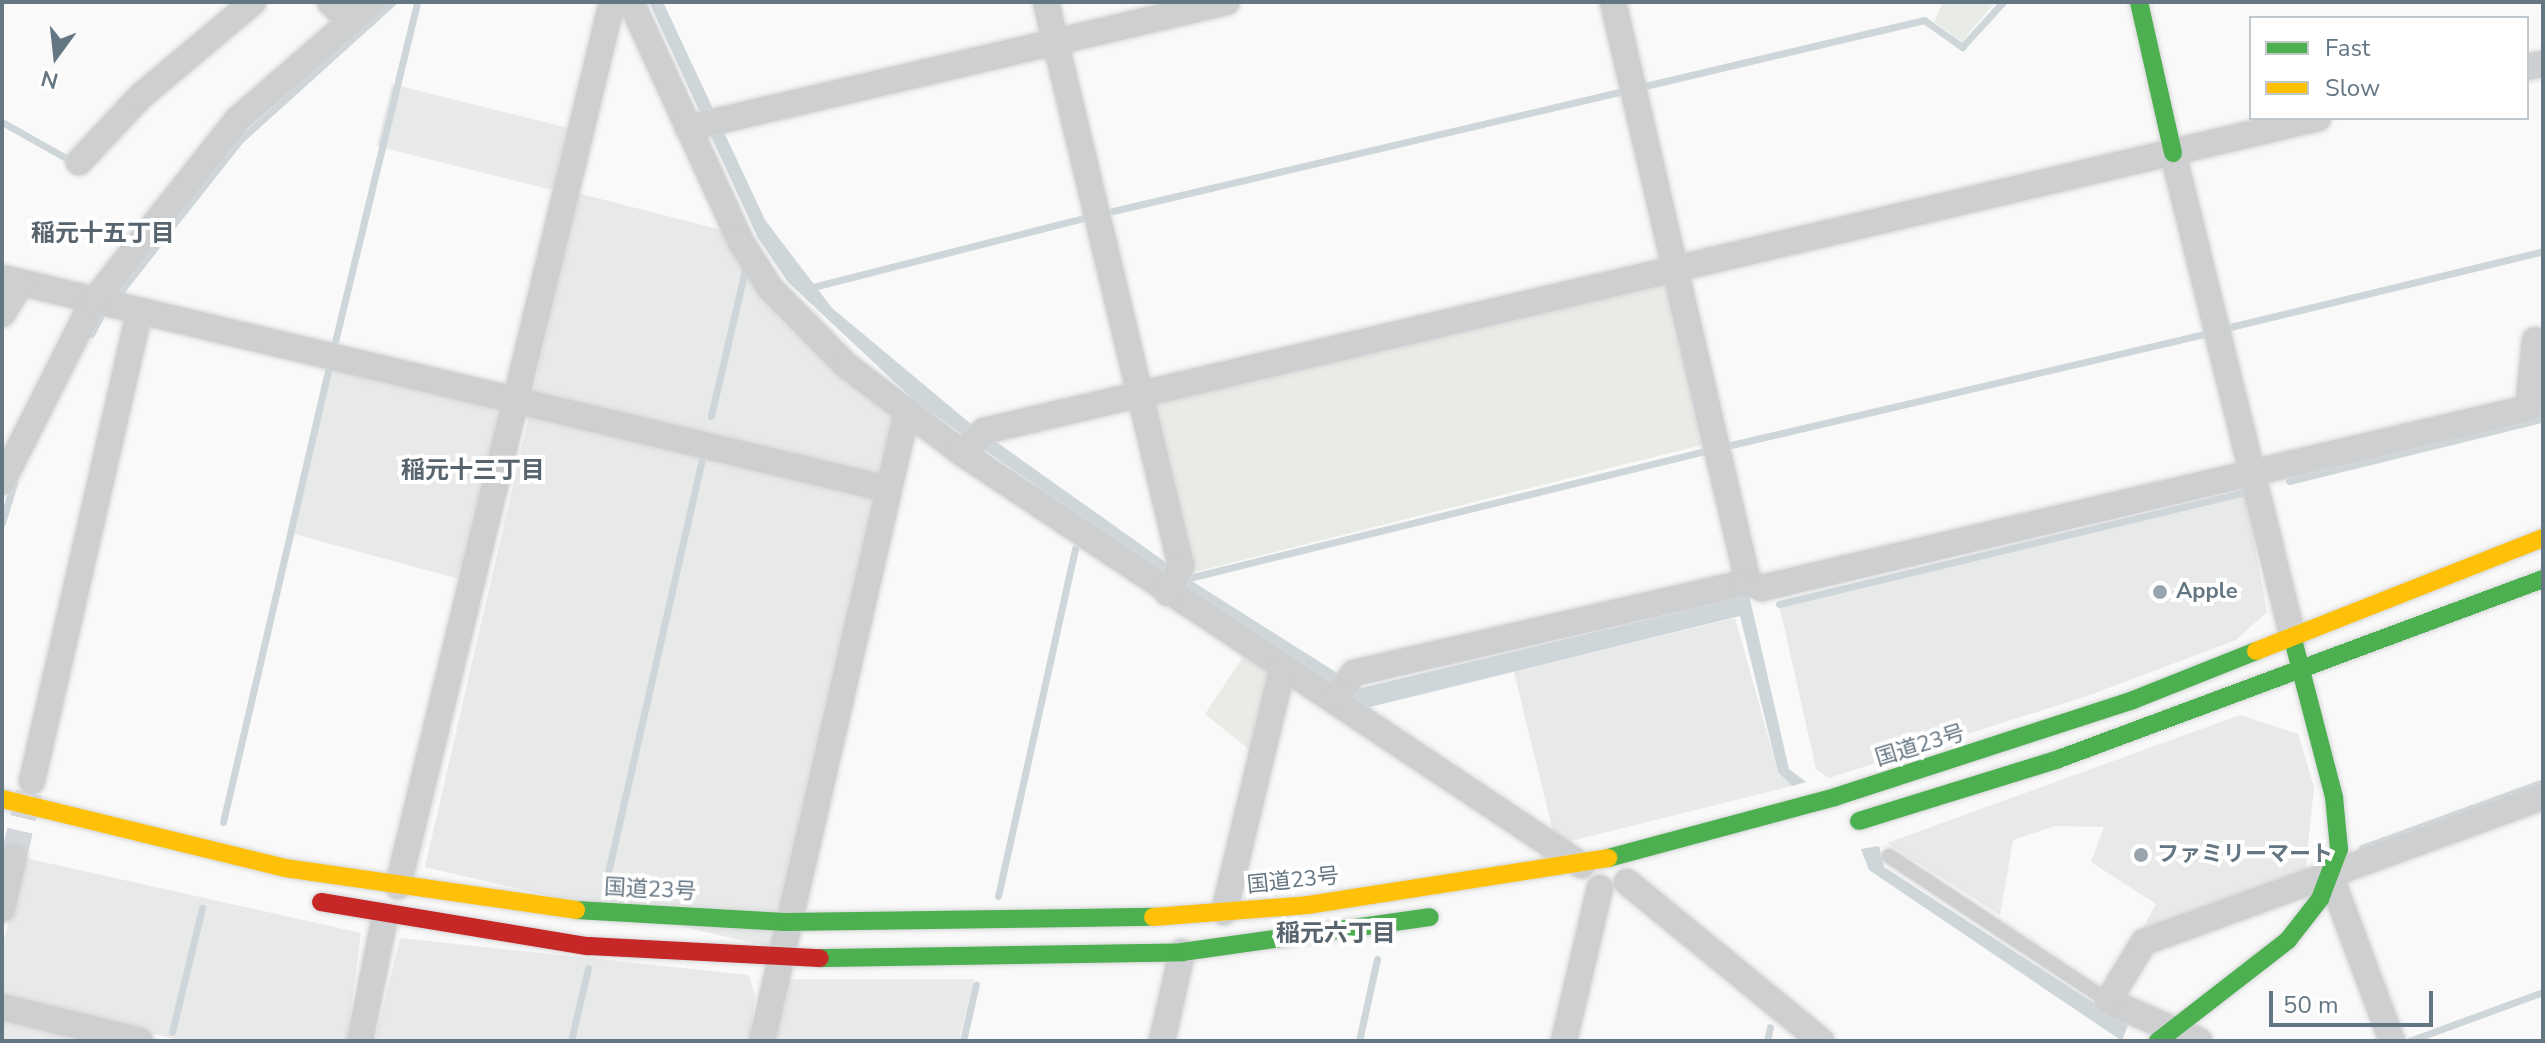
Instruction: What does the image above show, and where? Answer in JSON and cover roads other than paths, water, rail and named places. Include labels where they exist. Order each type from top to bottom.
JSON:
[{"type":"main road","points":[[2139,2],[2173,153]]},
{"type":"main road","name":"国道23号","points":[[1588,881],[1958,760],[2293,638],[2543,538]]},
{"type":"main road","points":[[1844,826],[1969,791],[2543,579]]},
{"type":"main road","points":[[2164,1035],[2288,940],[2330,875],[2337,819],[2293,638]]},
{"type":"main road","name":"国道23号","points":[[2,799],[285,868],[398,886],[583,911],[785,922],[1094,922],[1588,881],[1627,882],[1657,874]]},
{"type":"main road","points":[[292,896],[385,916],[588,946],[779,959],[1182,952],[1444,915]]},
{"type":"street","points":[[79,162],[141,96],[253,2]]},
{"type":"street","points":[[330,2],[350,21]]},
{"type":"street","points":[[2,482],[93,302],[238,119],[373,2]]},
{"type":"street","points":[[398,886],[519,403],[612,2]]},
{"type":"street","points":[[631,2],[688,128],[770,288],[847,366],[962,453],[1168,593],[1335,699],[1588,881],[1564,1041]]},
{"type":"street","points":[[1046,2],[1144,397],[1181,566],[1168,593]]},
{"type":"street","points":[[688,128],[1226,2]]},
{"type":"street","points":[[1613,2],[1748,582]]},
{"type":"street","points":[[962,453],[984,431],[1144,397],[1676,267],[2310,120]]},
{"type":"street","points":[[2173,153],[2293,638]]},
{"type":"street","points":[[2,314],[12,281],[139,315],[888,489]]},
{"type":"street","points":[[32,781],[139,315]]},
{"type":"street","points":[[1335,699],[1354,673],[1748,582],[1762,588],[2251,469],[2528,408],[2535,340]]},
{"type":"street","points":[[762,1041],[785,922],[907,411]]},
{"type":"street","points":[[1224,912],[1283,666]]},
{"type":"street","points":[[2199,1041],[2164,1035],[2108,1001],[2144,942],[2543,797]]},
{"type":"street","points":[[2,909],[14,856]]},
{"type":"street","points":[[2330,875],[2392,1041]]},
{"type":"street","points":[[1627,882],[1821,1041]]},
{"type":"street","points":[[360,1041],[385,916]]},
{"type":"street","points":[[1162,1041],[1182,952]]},
{"type":"street","points":[[2,1007],[140,1041]]},
{"type":"lane","points":[[1889,856],[2108,1001]]},
{"type":"waterway","points":[[119,293],[239,141],[393,2]]},
{"type":"waterway","points":[[334,346],[417,2]]},
{"type":"waterway","points":[[1645,86],[1924,20],[1962,47],[2003,2]]},
{"type":"waterway","points":[[1113,211],[1619,92]]},
{"type":"waterway","points":[[2,122],[68,159]]},
{"type":"waterway","points":[[813,287],[1084,218]]},
{"type":"waterway","points":[[2230,327],[2543,251]]},
{"type":"waterway","points":[[711,416],[745,270]]},
{"type":"waterway","points":[[91,334],[100,317]]},
{"type":"waterway","points":[[1731,445],[2207,333]]},
{"type":"waterway","points":[[223,822],[328,369]]},
{"type":"waterway","points":[[2289,481],[2537,420],[2539,410]]},
{"type":"waterway","points":[[1189,578],[1705,451]]},
{"type":"waterway","points":[[607,877],[702,458]]},
{"type":"waterway","points":[[2,523],[14,483]]},
{"type":"waterway","points":[[1779,604],[2245,492]]},
{"type":"waterway","points":[[998,896],[1075,548]]},
{"type":"waterway","points":[[2362,848],[2543,782]]},
{"type":"waterway","points":[[172,1032],[202,908]]},
{"type":"waterway","points":[[1359,1041],[1377,959]]},
{"type":"waterway","points":[[571,1041],[588,968]]},
{"type":"waterway","points":[[963,1041],[976,984]]},
{"type":"waterway","points":[[2409,1041],[2543,992]]},
{"type":"waterway","points":[[1767,1041],[1770,1027]]},
{"type":"tunnel","points":[[14,856],[29,793]]},
{"type":"place","name":"Apple","points":[[2160,592]]},
{"type":"place","name":"ファミリーマート","points":[[2141,855]]},
{"type":"district","name":"稲元十五丁目","points":[[103,234]]},
{"type":"district","name":"稲元十三丁目","points":[[473,471]]},
{"type":"district","name":"稲元六丁目","points":[[1336,934]]}]
